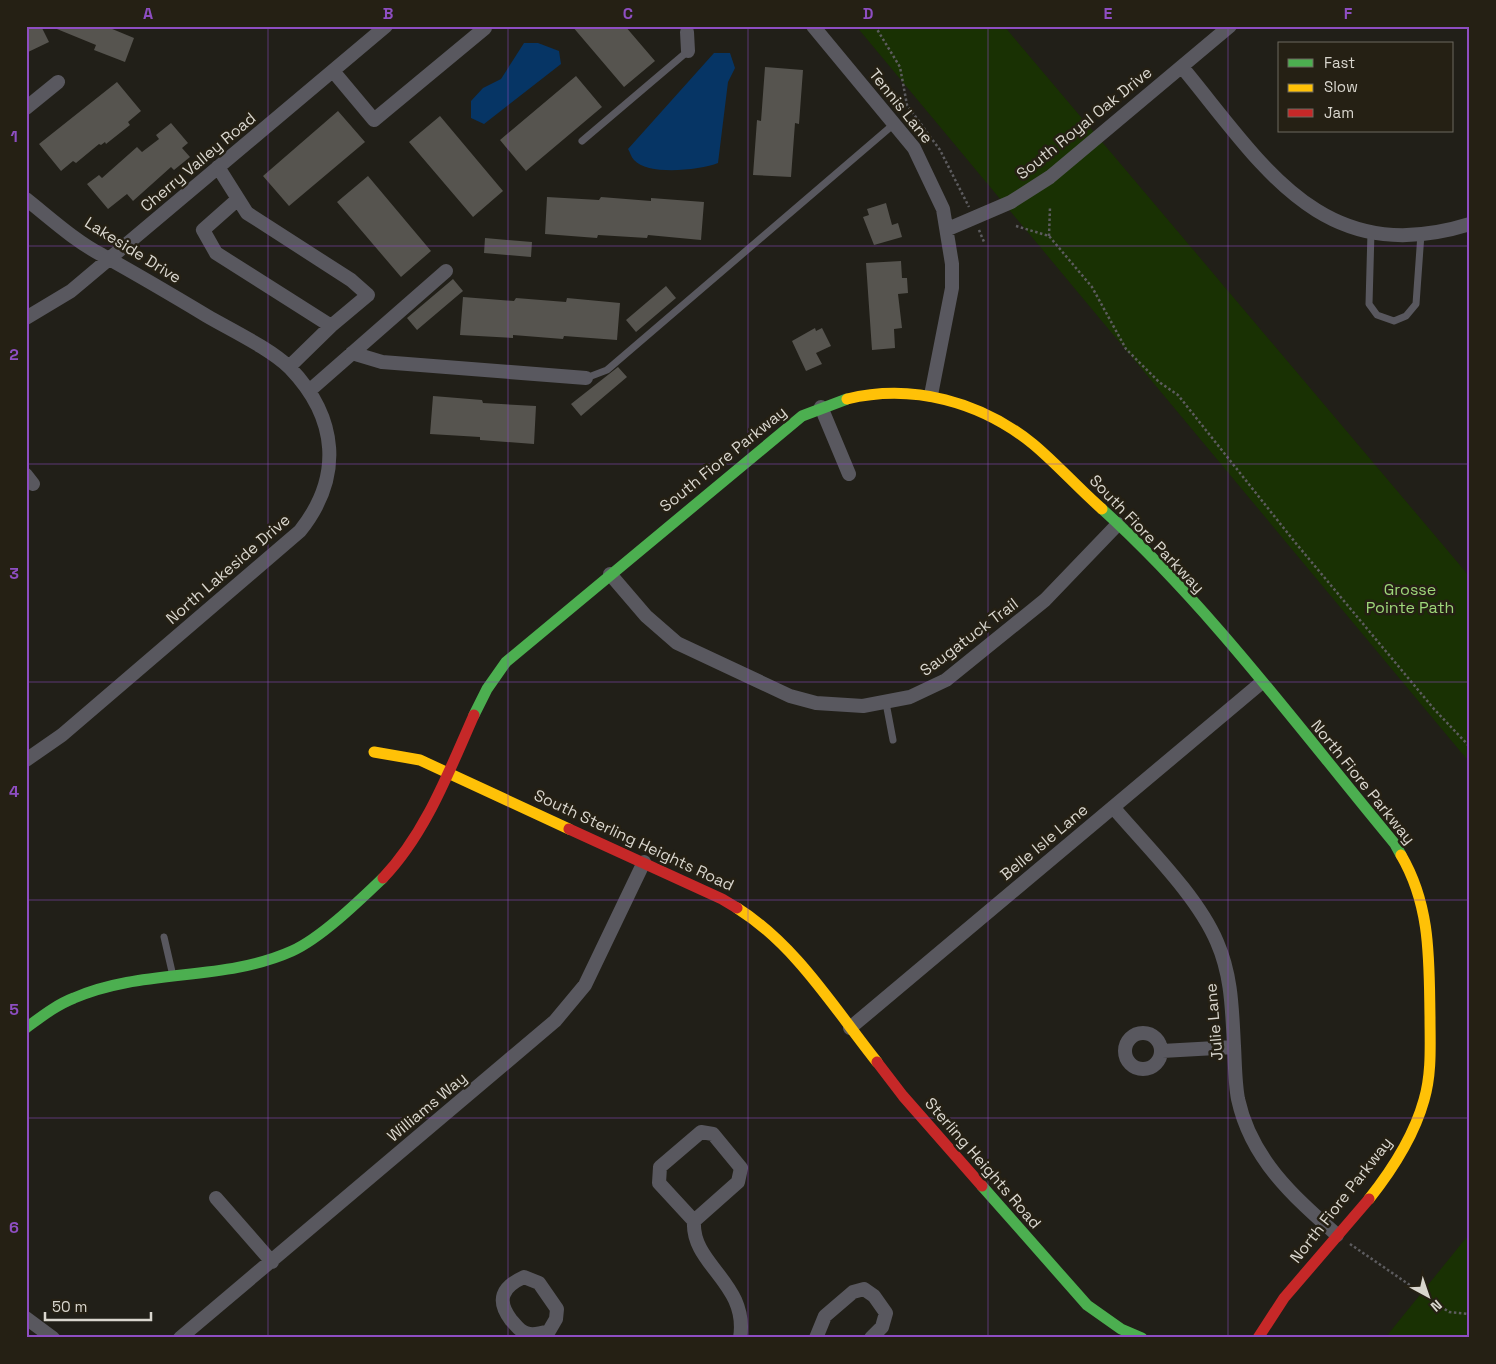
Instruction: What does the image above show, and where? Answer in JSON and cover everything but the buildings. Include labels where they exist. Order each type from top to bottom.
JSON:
[{"type":"street","name":"Cherry Valley Road","points":[[26,318],[71,290],[386,26]]},
{"type":"street","points":[[333,71],[374,120],[485,28],[483,26]]},
{"type":"street","name":"Tennis Lane","points":[[813,26],[922,161],[944,209],[948,229],[952,288],[931,395]]},
{"type":"street","name":"South Royal Oak Drive","points":[[948,229],[1012,202],[1050,177],[1230,26]]},
{"type":"street","points":[[688,28],[688,51]]},
{"type":"street","points":[[1182,67],[1277,181],[1297,198],[1334,220],[1371,232],[1421,234],[1470,224]]},
{"type":"street","points":[[26,108],[58,82]]},
{"type":"street","points":[[218,167],[247,213],[351,280],[368,295],[331,326],[289,368]]},
{"type":"street","points":[[238,198],[203,230],[216,254],[331,326]]},
{"type":"street","name":"Lakeside Drive","points":[[26,199],[94,250],[224,326]]},
{"type":"street","points":[[309,391],[446,271]]},
{"type":"street","name":"North Lakeside Drive","points":[[26,760],[62,735],[300,531],[316,512],[327,476],[329,449],[326,424],[318,404],[289,368],[224,326]]},
{"type":"street","points":[[352,353],[382,362],[586,378]]},
{"type":"street","name":"South Fiore Parkway","points":[[449,773],[478,701],[490,681],[506,662],[791,423],[821,406],[851,397],[880,392],[931,395],[992,417],[1021,435],[1118,524],[1160,565],[1200,611]]},
{"type":"street","points":[[821,406],[848,474]]},
{"type":"street","name":"Saugatuck Trail","points":[[610,574],[646,616],[677,643],[762,685],[790,696],[816,703],[849,706],[886,703],[932,689],[978,656],[1046,600],[1118,524]]},
{"type":"street","name":"North Fiore Parkway","points":[[1200,611],[1395,844],[1410,868],[1424,903],[1432,964],[1427,1082],[1424,1100],[1414,1130],[1398,1160],[1286,1296],[1258,1338]]},
{"type":"street","name":"Belle Isle Lane","points":[[850,1028],[1261,683]]},
{"type":"street","name":"South Sterling Heights Road","points":[[374,752],[420,760],[644,862],[741,909],[757,921],[794,956],[819,988]]},
{"type":"street","points":[[26,1028],[50,1010],[80,995],[131,982],[253,965],[291,951],[312,939],[376,885],[399,860],[449,773]]},
{"type":"street","name":"Julie Lane","points":[[1113,807],[1202,914],[1217,942],[1226,968],[1232,998],[1238,1099],[1249,1133],[1258,1152],[1275,1176],[1292,1195],[1337,1235]]},
{"type":"street","name":"Williams Way","points":[[180,1338],[548,1028],[571,1004],[597,963],[644,862]]},
{"type":"street","name":"Sterling Heights Road","points":[[819,988],[903,1096],[1062,1279],[1101,1316],[1142,1338]]},
{"type":"street","points":[[1162,1051],[1234,1047]]},
{"type":"street","points":[[694,1221],[738,1182],[741,1168],[713,1134],[701,1132],[660,1167],[659,1183],[694,1221],[694,1229],[699,1245],[707,1260],[728,1285],[737,1305],[742,1327],[740,1338]]},
{"type":"street","points":[[216,1198],[272,1262]]},
{"type":"street","points":[[816,1338],[825,1316],[853,1292],[864,1289],[874,1296],[886,1313],[882,1327],[871,1338]]},
{"type":"street","points":[[26,1318],[53,1338]]},
{"type":"lane","points":[[582,141],[688,51]]},
{"type":"lane","points":[[586,378],[607,370],[894,124]]},
{"type":"lane","points":[[1371,232],[1369,304],[1377,315],[1394,321],[1406,316],[1416,304],[1421,234]]},
{"type":"lane","points":[[886,703],[893,740]]},
{"type":"lane","points":[[164,938],[173,976]]},
{"type":"path","points":[[875,26],[900,67],[907,105],[940,150],[984,242]]},
{"type":"path","points":[[1049,236],[1050,207]]},
{"type":"path","points":[[1016,226],[1049,236],[1092,287],[1126,349],[1159,382],[1178,395],[1300,549],[1434,709],[1470,747]]},
{"type":"path","points":[[1337,1235],[1449,1312],[1470,1314]]},
{"type":"green space","name":"Grosse Pointe Path","points":[[856,26],[1004,26],[1470,577],[1470,763]]},
{"type":"green space","points":[[1470,1233],[1470,1338],[1385,1338]]},
{"type":"water","points":[[524,43],[538,43],[559,51],[561,64],[484,124],[471,118],[471,101],[483,88],[501,79]]},
{"type":"water","points":[[714,53],[730,53],[735,68],[728,82],[718,163],[699,168],[674,170],[662,170],[641,165],[633,159],[628,149]]},
{"type":"traffic: fast","points":[[474,715],[487,689],[506,662],[802,416],[847,399]]},
{"type":"traffic: fast","points":[[1102,509],[1142,547],[1218,629],[1395,844],[1401,855]]},
{"type":"traffic: fast","points":[[26,1028],[61,1004],[100,989],[127,982],[239,967],[266,961],[292,951],[327,928],[383,878]]},
{"type":"traffic: fast","points":[[982,1186],[1087,1305],[1121,1329],[1142,1338]]},
{"type":"traffic: slow","points":[[847,399],[897,393],[921,395],[969,407],[1013,429],[1033,444],[1102,509]]},
{"type":"traffic: slow","points":[[374,752],[420,760],[569,829]]},
{"type":"traffic: slow","points":[[1369,1199],[1394,1164],[1414,1127],[1427,1090],[1429,1069],[1429,975],[1426,934],[1418,894],[1411,874],[1401,855]]},
{"type":"traffic: slow","points":[[737,908],[778,940],[796,959],[877,1062]]},
{"type":"traffic: jam","points":[[383,878],[412,841],[424,821],[446,779],[474,715]]},
{"type":"traffic: jam","points":[[569,829],[722,899],[737,908]]},
{"type":"traffic: jam","points":[[877,1062],[903,1096],[982,1186]]},
{"type":"traffic: jam","points":[[1258,1338],[1284,1298],[1369,1199]]}]
